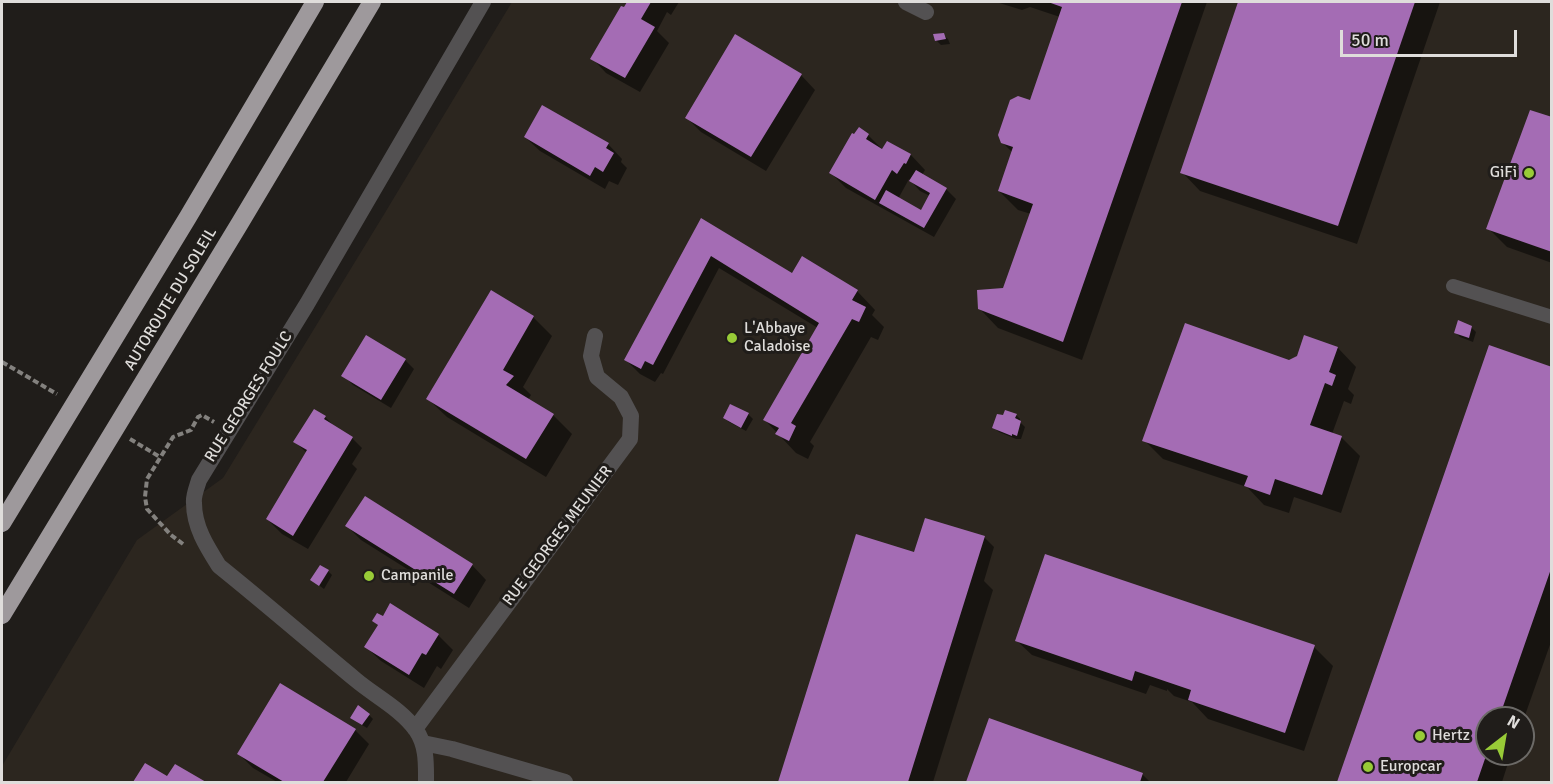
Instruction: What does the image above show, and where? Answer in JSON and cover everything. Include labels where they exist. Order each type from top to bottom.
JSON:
[{"type":"highway","name":"AUTOROUTE DU SOLEIL","points":[[2,523],[315,2]]},
{"type":"highway","name":"AUTOROUTE DU SOLEIL","points":[[2,615],[372,2]]},
{"type":"street","name":"RUE GEORGES FOULC","points":[[419,736],[402,715],[358,682],[219,566],[205,544],[193,502],[199,480],[307,304],[483,2]]},
{"type":"street","points":[[906,2],[926,12]]},
{"type":"street","name":"RUE GEORGES MEUNIER","points":[[419,736],[630,439],[631,416],[621,397],[597,377],[591,357],[595,336]]},
{"type":"street","points":[[419,736],[427,762],[426,783]]},
{"type":"street","points":[[419,736],[565,783]]},
{"type":"lane","points":[[1453,286],[1551,317]]},
{"type":"path","points":[[2,362],[31,378]]},
{"type":"path","points":[[205,544],[182,544],[147,509],[145,496],[147,479],[173,437],[190,430],[198,417],[202,416],[228,431]]},
{"type":"shaded area","points":[[512,2],[1551,2],[1551,782],[2,782],[2,766],[137,540],[223,478]]},
{"type":"building","points":[[627,2],[651,2],[641,19],[655,27],[625,78],[590,59],[621,6],[624,7]]},
{"type":"building","points":[[1048,2],[1182,2],[1063,342],[978,309],[977,290],[1003,288],[1033,204],[998,191],[1013,147],[1001,143],[998,135],[1010,100],[1018,96],[1030,100],[1062,7]]},
{"type":"building","points":[[1238,2],[1415,2],[1338,226],[1180,173]]},
{"type":"building","points":[[944,33],[946,39],[935,41],[933,34]]},
{"type":"building","points":[[735,34],[802,74],[751,157],[685,118]]},
{"type":"building","points":[[542,105],[609,143],[606,148],[614,153],[603,172],[595,167],[590,176],[524,137]]},
{"type":"building","name":"GiFi","points":[[1530,110],[1552,117],[1552,252],[1486,229]]},
{"type":"building","points":[[859,127],[869,134],[866,139],[882,149],[887,141],[911,154],[897,174],[892,170],[875,200],[829,173],[852,133],[854,134]]},
{"type":"building","points":[[916,170],[947,188],[924,228],[879,203],[886,190],[921,210],[930,193],[909,181]]},
{"type":"building","points":[[701,218],[792,273],[802,256],[858,290],[852,300],[866,307],[859,322],[852,319],[791,423],[796,426],[789,441],[775,434],[779,428],[763,420],[819,323],[711,256],[653,365],[645,361],[641,369],[624,360]]},
{"type":"building","points":[[491,290],[534,316],[503,370],[514,376],[506,385],[554,414],[526,459],[426,399]]},
{"type":"building","points":[[1458,320],[1472,326],[1469,338],[1454,333]]},
{"type":"building","points":[[1185,323],[1289,360],[1297,356],[1304,335],[1338,347],[1329,372],[1336,375],[1332,386],[1325,383],[1310,425],[1342,436],[1322,495],[1275,479],[1270,495],[1244,486],[1248,476],[1142,441]]},
{"type":"building","points":[[366,335],[406,359],[381,400],[341,376]]},
{"type":"building","points":[[1489,345],[1552,367],[1552,566],[1503,706],[1475,706],[1475,766],[1483,766],[1477,782],[1337,782]]},
{"type":"building","points":[[730,404],[749,413],[741,428],[723,418]]},
{"type":"building","points":[[314,409],[326,416],[324,419],[353,437],[293,536],[266,519],[307,450],[293,442]]},
{"type":"building","points":[[1005,410],[1017,414],[1015,418],[1021,421],[1017,436],[992,428],[997,414],[1003,415]]},
{"type":"building","points":[[365,496],[473,564],[454,594],[345,526]]},
{"type":"building","points":[[925,518],[985,536],[908,782],[778,782],[856,534],[914,552]]},
{"type":"building","points":[[1045,554],[1315,645],[1285,733],[1188,700],[1191,690],[1135,671],[1132,681],[1015,641]]},
{"type":"building","points":[[320,565],[329,570],[319,586],[310,580]]},
{"type":"building","points":[[390,603],[439,634],[426,655],[422,653],[409,675],[364,647],[378,625],[372,621],[377,613],[383,616]]},
{"type":"building","points":[[280,683],[356,729],[323,782],[284,782],[237,754]]},
{"type":"building","points":[[358,705],[370,714],[362,725],[350,718]]},
{"type":"building","points":[[989,718],[1143,773],[1140,782],[966,782]]},
{"type":"building","points":[[145,763],[167,776],[175,764],[206,782],[133,782]]},
{"type":"place","name":"GiFi","points":[[1529,173]]},
{"type":"place","name":"L'Abbaye Caladoise","points":[[732,338]]},
{"type":"place","name":"Campanile","points":[[369,576]]},
{"type":"place","name":"Hertz","points":[[1420,736]]},
{"type":"place","name":"Europcar","points":[[1368,767]]}]
